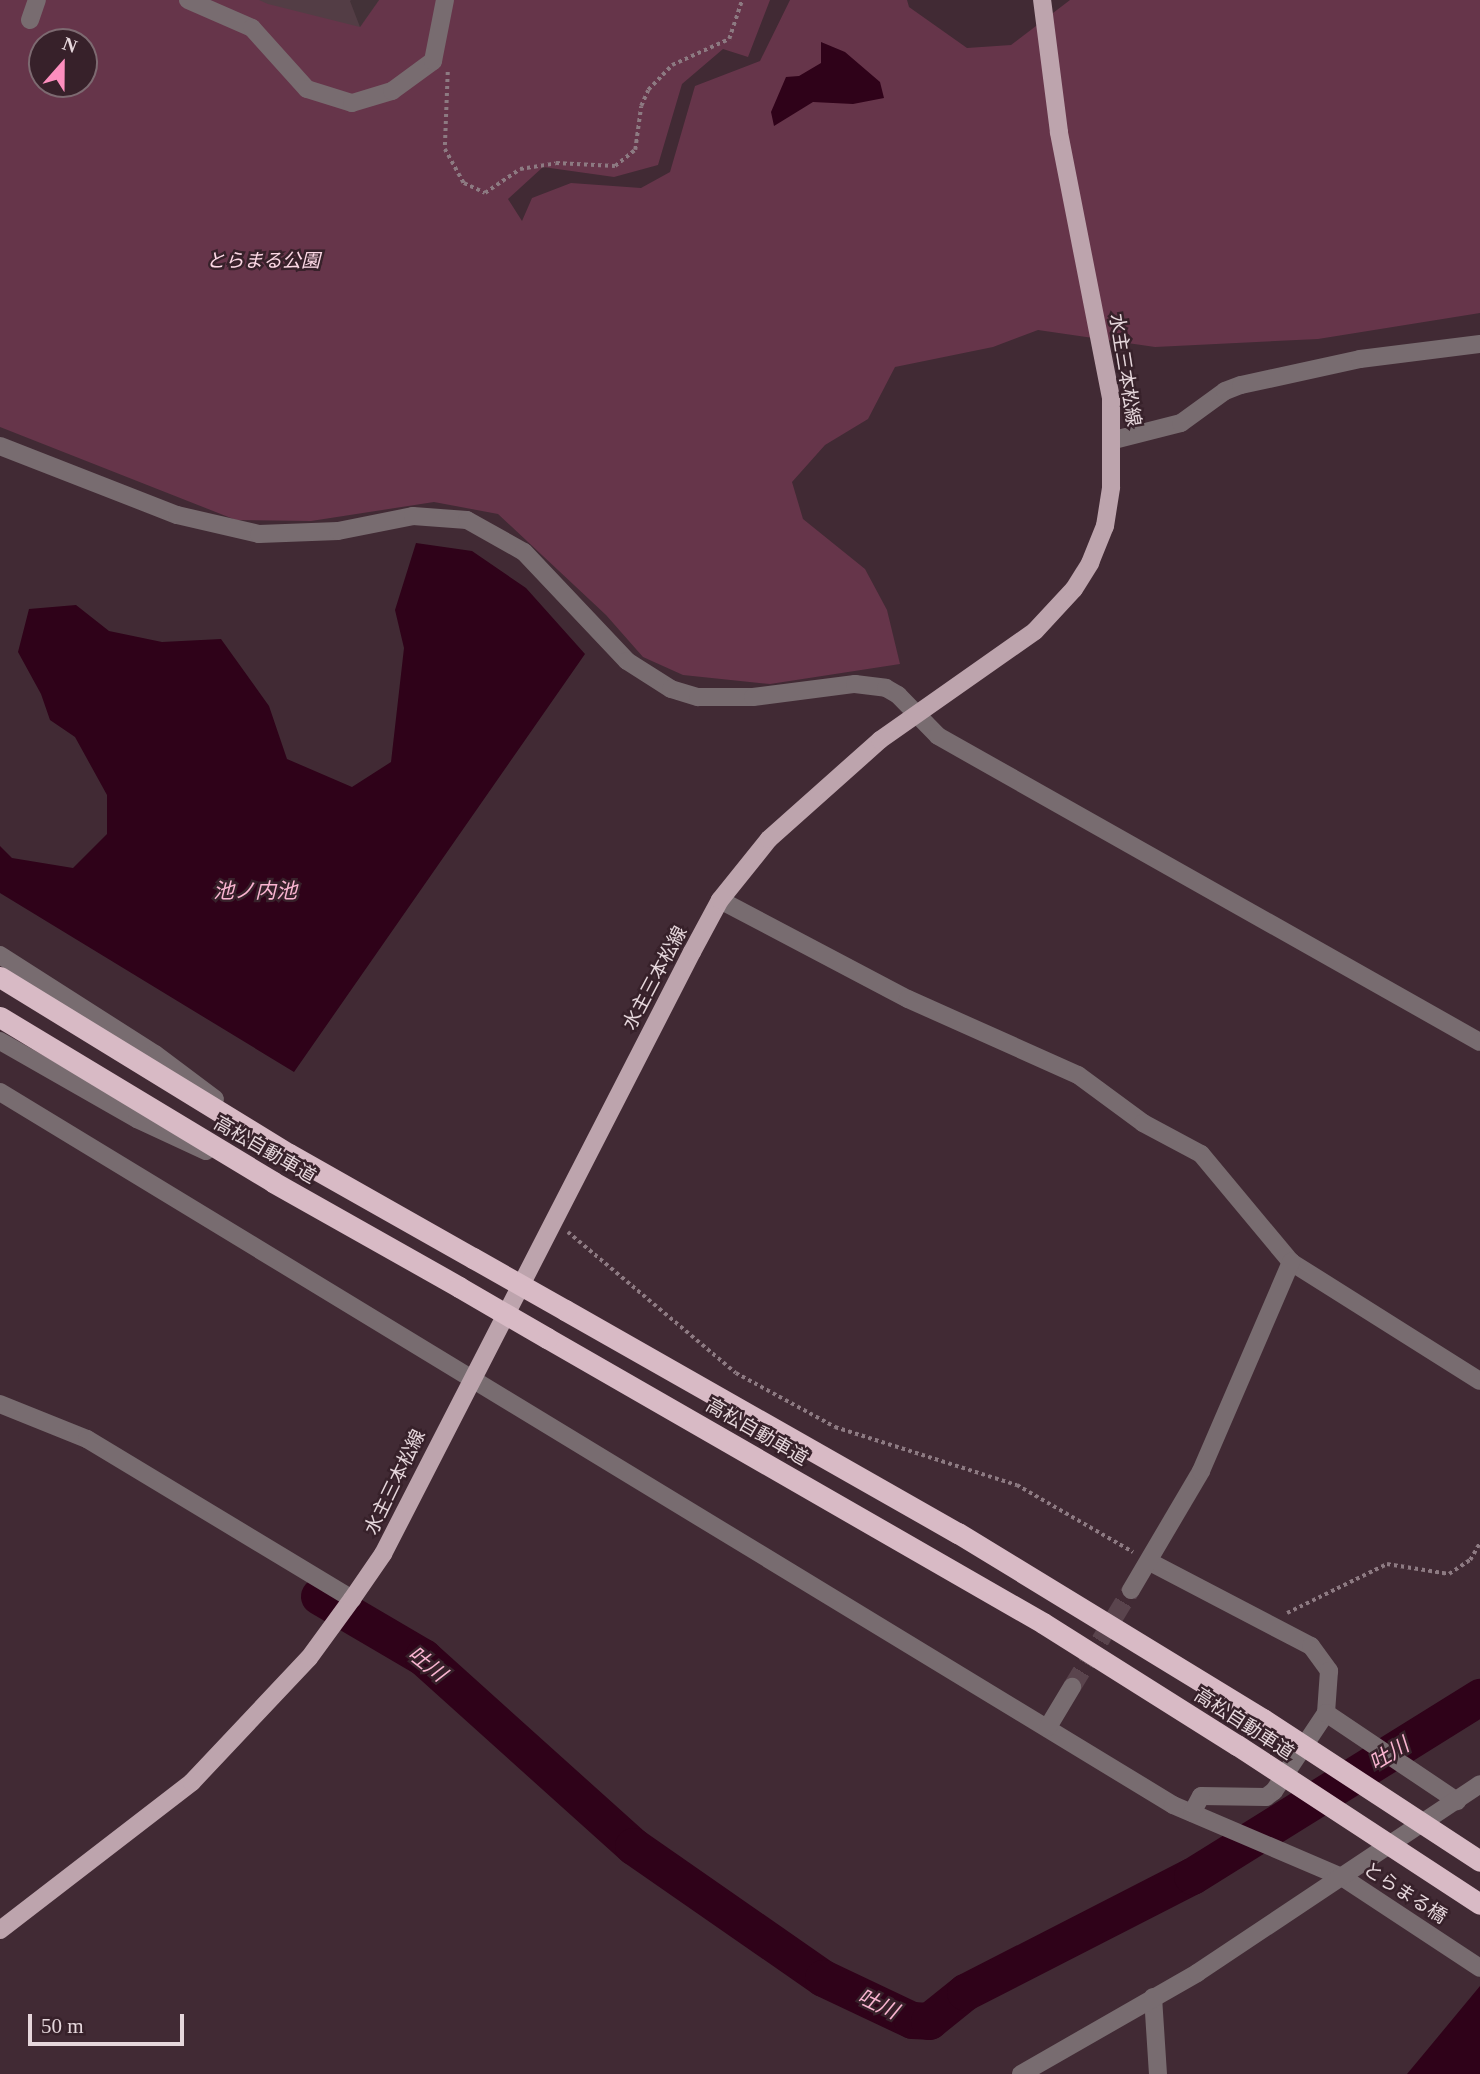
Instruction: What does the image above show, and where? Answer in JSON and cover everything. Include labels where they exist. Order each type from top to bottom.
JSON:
[{"type":"highway","name":"高松自動車道","points":[[0,977],[289,1154],[958,1533],[1263,1719],[1480,1861]]},
{"type":"highway","name":"高松自動車道","points":[[0,1017],[273,1182],[1043,1623],[1237,1745],[1480,1904]]},
{"type":"main road","name":"水主三本松線","points":[[0,1930],[192,1782],[309,1658],[352,1599],[383,1554],[471,1377],[720,900],[769,839],[822,787],[880,740],[918,716],[1035,631],[1073,589],[1105,526],[1114,440],[1111,398],[1059,132],[1042,0]]},
{"type":"street","points":[[30,20],[37,0]]},
{"type":"street","points":[[188,0],[253,27],[307,89],[352,103],[392,91],[433,61],[445,0]]},
{"type":"street","points":[[1114,440],[1181,423],[1225,391],[1241,385],[1360,359],[1480,344]]},
{"type":"street","points":[[0,446],[177,515],[259,534],[338,531],[413,516],[467,520],[524,552],[627,661],[671,689],[724,698],[872,686],[898,695],[938,736],[1480,1042]]},
{"type":"street","points":[[720,900],[908,999],[1078,1074],[1143,1123],[1201,1154],[1291,1262],[1480,1381]]},
{"type":"street","points":[[0,955],[155,1054],[289,1154]]},
{"type":"street","points":[[0,1041],[137,1119],[273,1182]]},
{"type":"street","name":"とらまる橋","points":[[0,1093],[1192,1813],[1342,1877],[1480,1968]]},
{"type":"street","points":[[1131,1590],[1150,1562],[1201,1471],[1291,1262]]},
{"type":"street","points":[[0,1404],[87,1439],[352,1599]]},
{"type":"street","points":[[1150,1562],[1311,1646],[1329,1671],[1326,1713],[1274,1791],[1266,1797],[1201,1796],[1192,1813]]},
{"type":"street","points":[[1048,1727],[1072,1687]]},
{"type":"street","points":[[1326,1713],[1457,1801]]},
{"type":"street","points":[[1021,2074],[1077,2046],[1197,1972],[1480,1784]]},
{"type":"street","points":[[1153,1997],[1158,2074]]},
{"type":"path","points":[[433,61],[448,71],[445,149],[464,183],[485,193],[520,169],[556,163],[615,166],[635,150],[641,106],[649,90],[672,65],[729,39],[742,0]]},
{"type":"path","points":[[553,1219],[736,1373],[835,1427],[1017,1485],[1150,1562]]},
{"type":"path","points":[[1266,1623],[1387,1564],[1449,1574],[1470,1560],[1480,1543]]},
{"type":"green space","name":"とらまる公園","points":[[0,0],[770,0],[748,57],[723,49],[682,84],[658,165],[614,177],[543,167],[508,199],[522,221],[532,198],[571,183],[641,188],[670,172],[695,86],[760,61],[790,0],[907,0],[909,7],[967,48],[1011,45],[1070,0],[1480,0],[1480,313],[1318,339],[1155,347],[1038,330],[993,347],[895,367],[868,419],[825,445],[792,482],[803,519],[865,569],[887,610],[900,664],[770,684],[683,675],[643,657],[606,615],[498,514],[434,502],[311,521],[236,520],[0,427]]},
{"type":"water","points":[[821,42],[845,52],[880,82],[884,98],[853,104],[813,102],[774,126],[771,112],[786,77],[799,76],[821,63]]},
{"type":"water","name":"池ノ内池","points":[[416,543],[472,551],[526,588],[585,654],[294,1072],[0,893],[0,846],[12,858],[73,868],[107,834],[107,795],[75,737],[50,720],[41,694],[18,652],[29,609],[76,605],[109,631],[162,642],[221,639],[269,706],[287,759],[352,787],[391,762],[404,648],[395,610]]},
{"type":"water","points":[[1480,1986],[1480,2074],[1407,2074],[1427,2050]]},
{"type":"waterway","name":"吐川","points":[[319,1596],[423,1657],[633,1846],[823,1978],[912,2020],[929,2021],[965,1992],[1192,1876],[1480,1697]]},
{"type":"tunnel","points":[[1072,1687],[1131,1590]]}]
